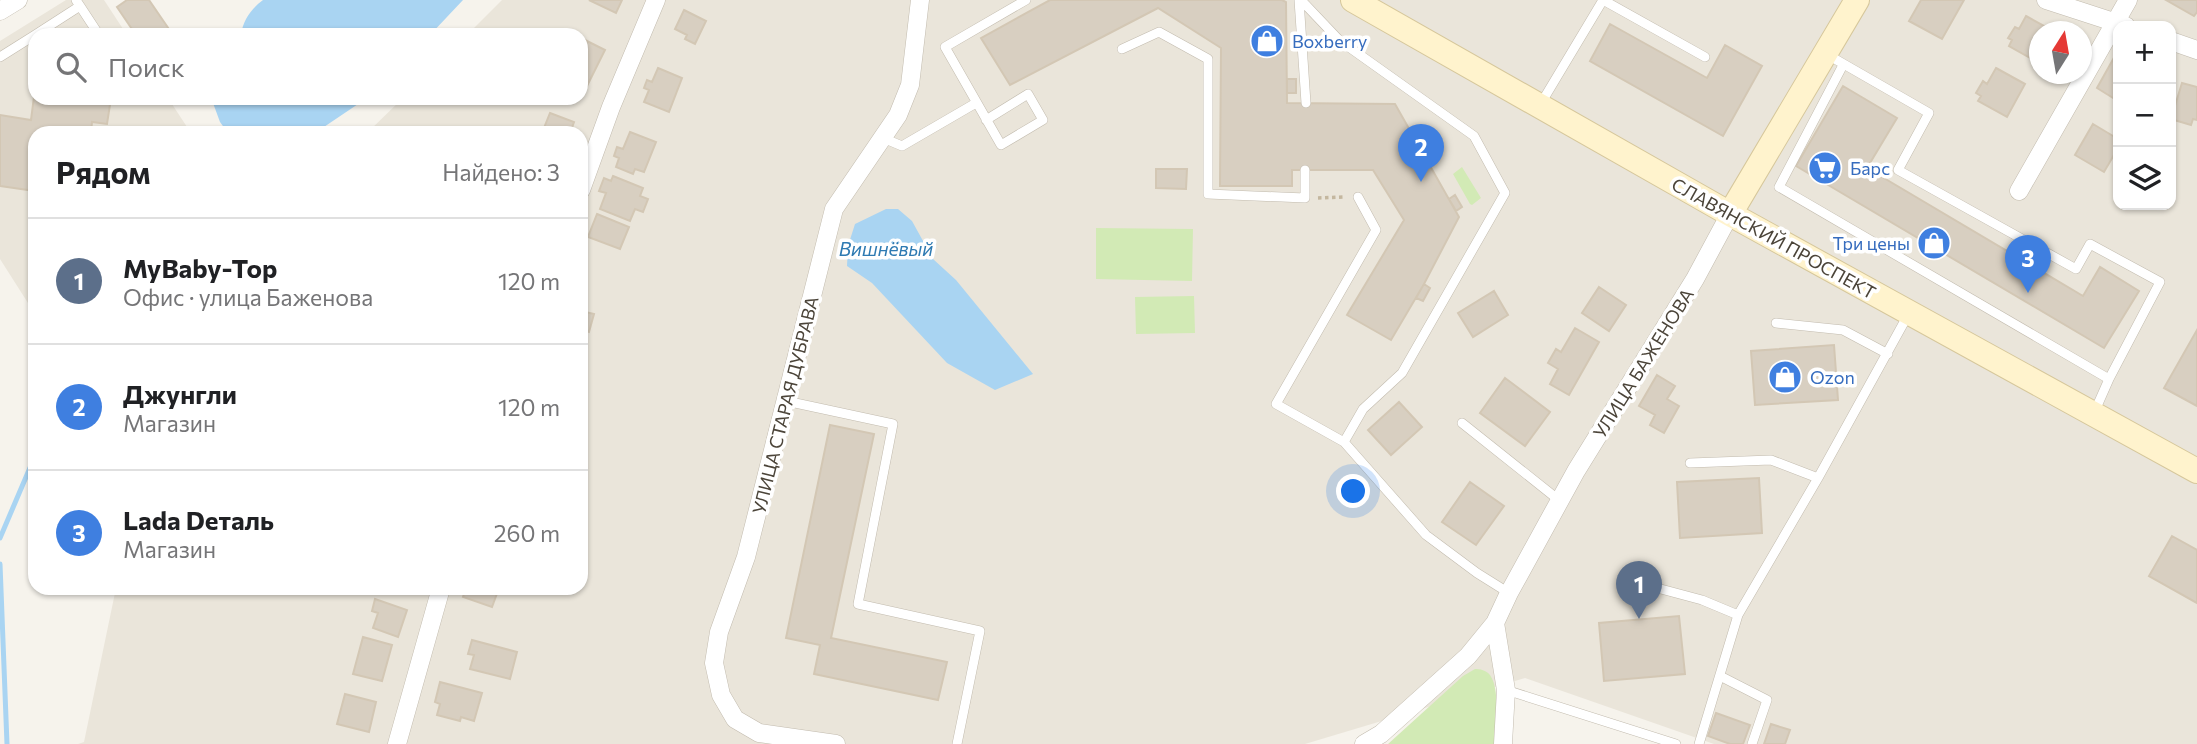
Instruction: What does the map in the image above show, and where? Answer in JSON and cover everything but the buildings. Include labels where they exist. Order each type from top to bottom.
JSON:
[{"type":"street","points":[[0,11],[18,0]]},
{"type":"street","points":[[588,171],[611,107],[656,0]]},
{"type":"street","name":"УЛИЦА СТАРАЯ ДУБРАВА","points":[[836,744],[791,741],[759,733],[736,719],[720,695],[714,663],[719,632],[746,557],[834,209],[898,114],[910,85],[920,0]]},
{"type":"street","name":"СЛАВЯНСКИЙ ПРОСПЕКТ","points":[[1353,0],[1730,214],[1802,251],[1909,313],[2197,471]]},
{"type":"street","name":"УЛИЦА БАЖЕНОВА","points":[[1495,623],[1560,501],[1695,279],[1730,214],[1835,59],[1857,0]]},
{"type":"street","points":[[2046,0],[2113,22]]},
{"type":"street","points":[[2121,21],[2128,0]]},
{"type":"street","points":[[2019,191],[2113,36]]},
{"type":"street","points":[[2176,43],[2197,50]]},
{"type":"street","points":[[397,744],[439,595]]},
{"type":"street","points":[[1495,623],[1506,690],[1503,744]]},
{"type":"street","points":[[1364,744],[1381,734],[1468,656],[1495,623]]},
{"type":"lane","points":[[986,120],[1028,94],[1043,120],[1000,145],[945,47],[1026,0]]},
{"type":"lane","points":[[1300,0],[1306,103]]},
{"type":"lane","points":[[1300,0],[1339,40],[1474,136],[1505,194],[1402,373],[1363,409],[1344,442]]},
{"type":"lane","points":[[1539,106],[1603,0],[1705,58]]},
{"type":"lane","points":[[44,28],[78,3],[94,28]]},
{"type":"lane","points":[[1122,49],[1159,32],[1208,59],[1208,194],[1305,198],[1306,170]]},
{"type":"lane","points":[[0,57],[28,39]]},
{"type":"lane","points":[[2094,415],[2109,379],[2160,282],[2090,244],[2076,269],[1898,170],[1929,113],[1835,59],[1779,187],[2109,379]]},
{"type":"lane","points":[[883,138],[902,146],[976,103]]},
{"type":"lane","points":[[1353,197],[1376,230],[1276,404],[1344,442],[1426,535],[1509,593]]},
{"type":"lane","points":[[1699,744],[1738,615],[1818,478],[1909,313]]},
{"type":"lane","points":[[1776,323],[1843,330],[1888,354]]},
{"type":"lane","points":[[786,401],[893,424],[858,604],[980,631],[957,744]]},
{"type":"lane","points":[[1462,423],[1560,501]]},
{"type":"lane","points":[[1690,463],[1771,460],[1818,478]]},
{"type":"lane","points":[[1631,581],[1702,600],[1738,615]]},
{"type":"lane","points":[[1720,676],[1767,700],[1752,744]]},
{"type":"lane","points":[[1506,690],[1676,744]]},
{"type":"path","points":[[1326,197],[1353,197]]},
{"type":"shaded area","points":[[66,0],[104,0],[122,28],[28,28],[28,105],[173,105],[186,126],[28,126],[28,303],[0,259],[0,41]]},
{"type":"shaded area","points":[[502,0],[2197,0],[2197,744],[1714,744],[1525,678],[1305,744],[78,744],[84,742],[115,595],[588,595],[588,126],[374,126],[396,105],[588,105],[588,28],[474,28]]},
{"type":"green space","points":[[1462,167],[1481,198],[1472,205],[1453,174]]},
{"type":"green space","points":[[1096,228],[1193,229],[1192,281],[1096,279]]},
{"type":"green space","points":[[1194,296],[1195,333],[1136,334],[1135,297]]},
{"type":"green space","points":[[1475,669],[1487,672],[1493,681],[1497,744],[1388,744],[1463,676]]},
{"type":"water","points":[[263,0],[463,0],[437,28],[243,28],[255,7]]},
{"type":"water","points":[[214,105],[357,105],[325,126],[223,126]]},
{"type":"water","name":"Вишнёвый","points":[[886,209],[898,209],[912,221],[933,259],[956,280],[1033,374],[995,390],[947,363],[872,283],[847,266],[848,246],[855,224]]},
{"type":"waterway","points":[[0,538],[28,472]]},
{"type":"waterway","points":[[0,564],[7,744]]},
{"type":"place","name":"Boxberry","points":[[1267,41]]},
{"type":"place","name":"Барс","points":[[1825,168]]},
{"type":"place","name":"Джунгли","points":[[1421,182]]},
{"type":"place","name":"Три цены","points":[[1934,243]]},
{"type":"place","name":"Lada Dеталь","points":[[2028,293]]},
{"type":"place","name":"Ozon","points":[[1785,377]]},
{"type":"place","name":"MyBaby-Top","points":[[1639,619]]}]
